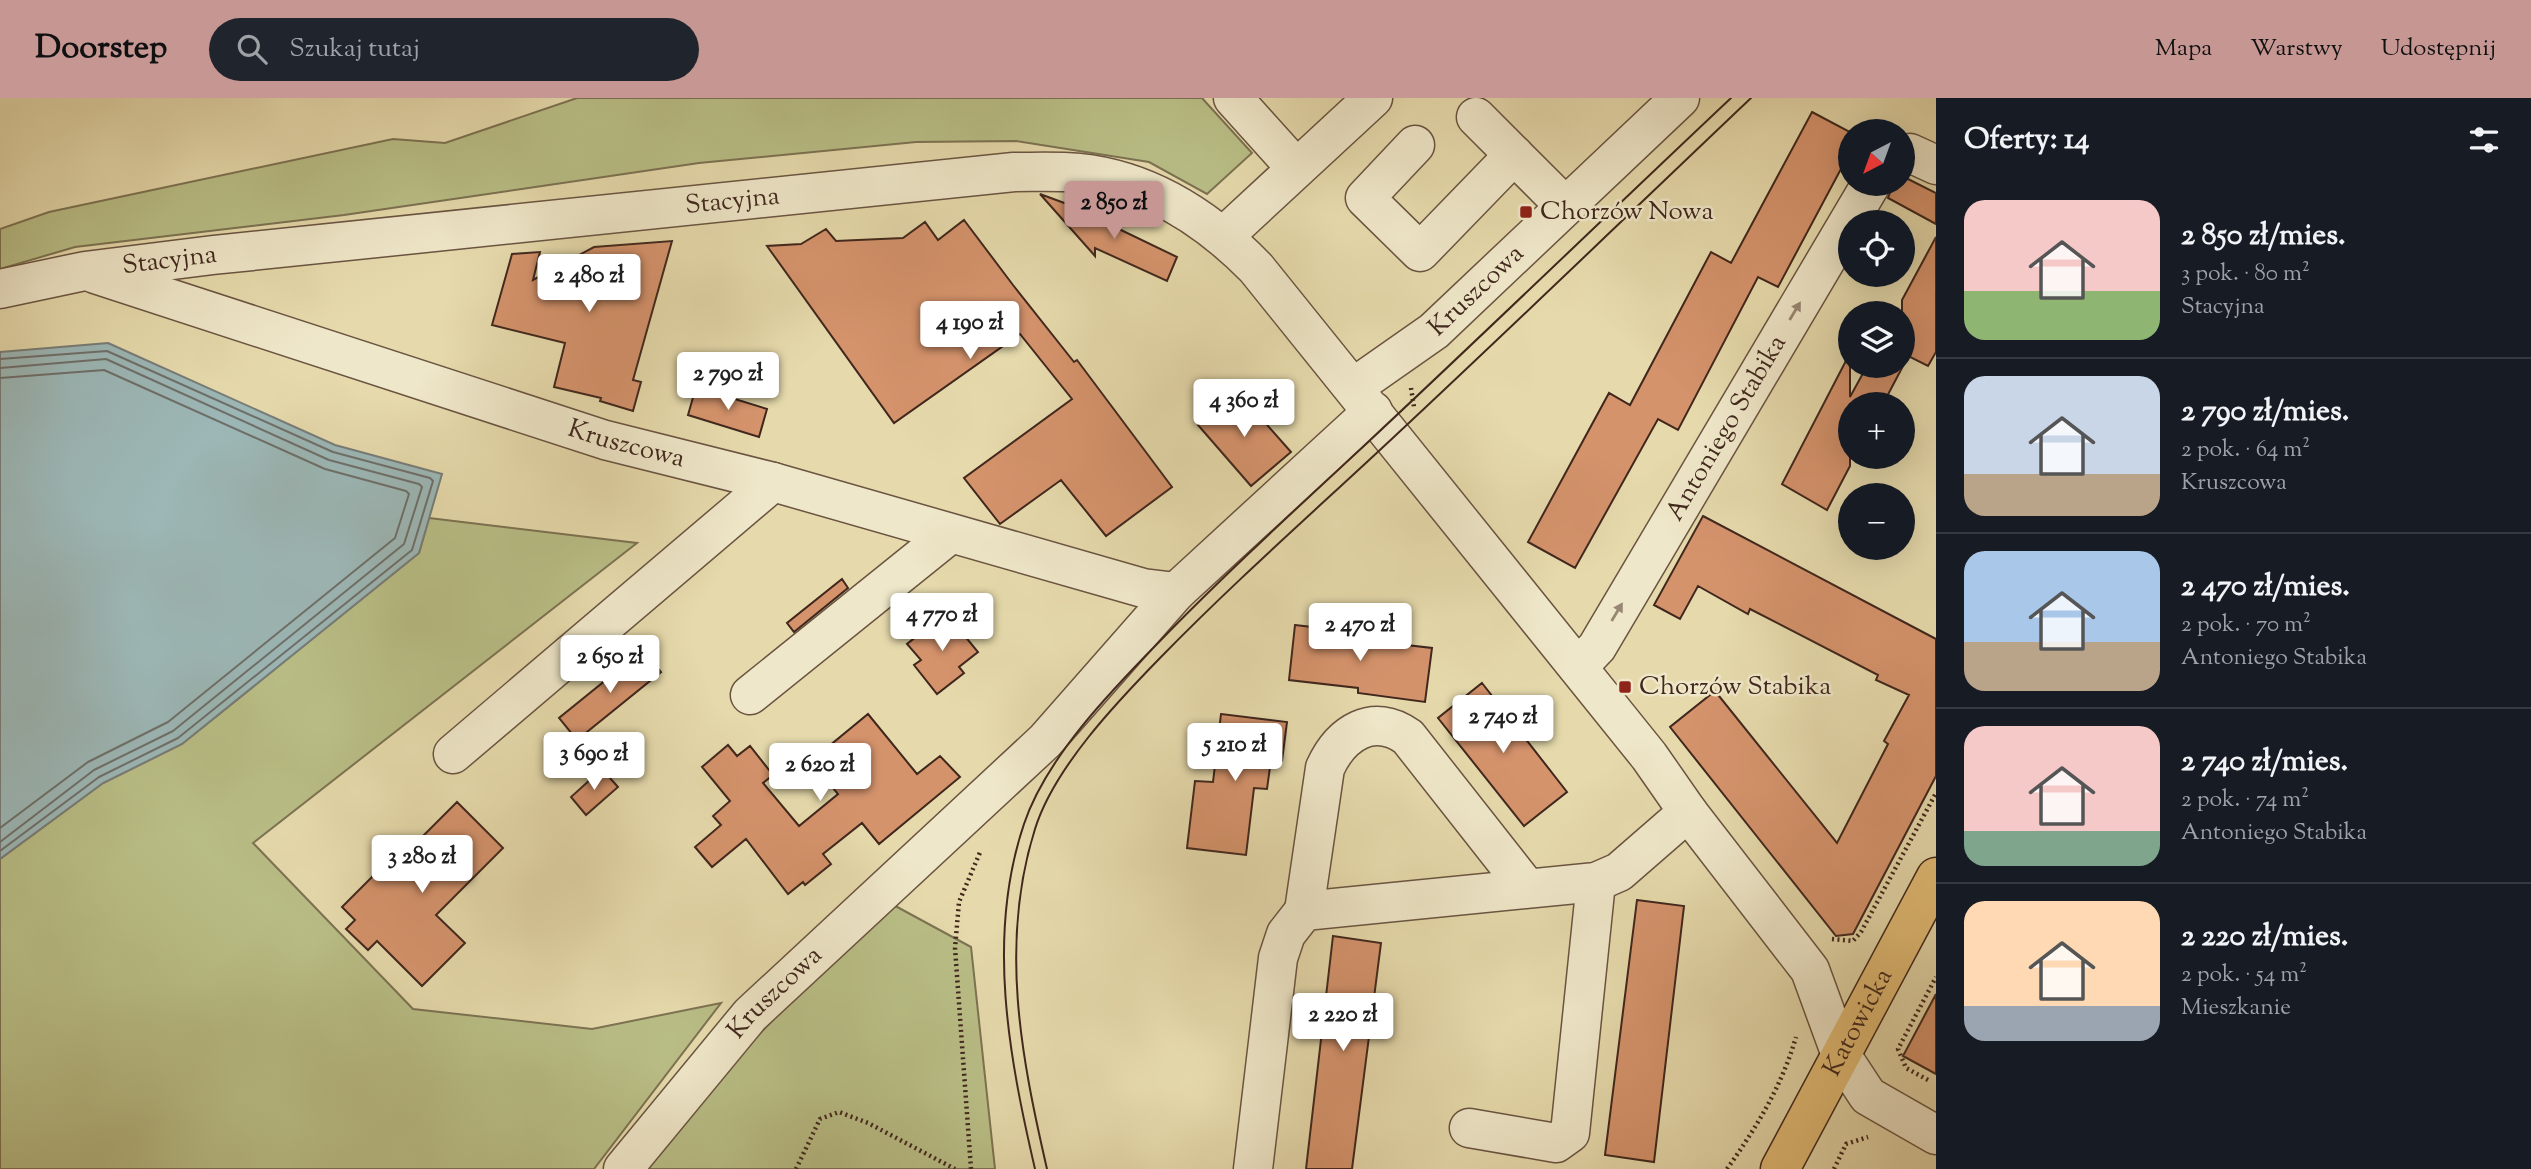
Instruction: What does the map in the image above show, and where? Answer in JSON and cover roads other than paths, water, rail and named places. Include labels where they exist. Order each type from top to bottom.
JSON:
[{"type":"main road","name":"Katowicka","points":[[1780,1169],[1936,877]]},
{"type":"street","points":[[1233,98],[1296,168]]},
{"type":"street","points":[[1224,236],[1373,98]]},
{"type":"street","name":"Kruszcowa","points":[[623,1169],[750,1016],[1045,741],[1176,592],[1363,399],[1680,98]]},
{"type":"street","points":[[1476,117],[1565,206]]},
{"type":"street","points":[[1415,145],[1365,198],[1420,252],[1514,155]]},
{"type":"street","points":[[1915,155],[1936,165]]},
{"type":"street","name":"Stacyjna","points":[[0,289],[85,271],[1014,172],[1080,173],[1141,186],[1190,212],[1224,236],[1256,268],[1363,399]]},
{"type":"street","name":"Antoniego Stabika","points":[[1578,667],[1597,647],[1864,196]]},
{"type":"street","name":"Kruszcowa","points":[[85,271],[605,440],[773,482],[1143,588],[1176,592]]},
{"type":"street","points":[[1363,399],[1649,755],[1688,812],[1810,970],[1841,1055],[1868,1096],[1936,1135]]},
{"type":"street","points":[[453,754],[773,482]]},
{"type":"street","points":[[750,695],[950,534]]},
{"type":"street","points":[[1253,1169],[1278,958],[1286,934],[1304,911],[1325,768],[1332,753],[1350,736],[1379,725],[1394,727],[1408,737],[1526,887]]},
{"type":"street","points":[[1304,911],[1596,882],[1619,872],[1688,812]]},
{"type":"street","points":[[1469,1128],[1556,1143],[1570,1133],[1596,882]]},
{"type":"water","points":[[108,343],[335,445],[442,474],[419,553],[182,744],[103,783],[0,859],[0,352]]},
{"type":"tram line","points":[[1035,1169],[1010,1040],[1004,953],[1012,866],[1024,824],[1047,775],[1100,704],[1209,592],[1731,98]]},
{"type":"tram line","points":[[1047,1169],[1022,1042],[1016,957],[1018,914],[1024,872],[1035,829],[1044,806],[1071,760],[1125,695],[1218,601],[1751,98]]},
{"type":"place","name":"Chorzów Nowa","points":[[1526,212]]},
{"type":"place","name":"Chorzów Stabika","points":[[1625,687]]}]
